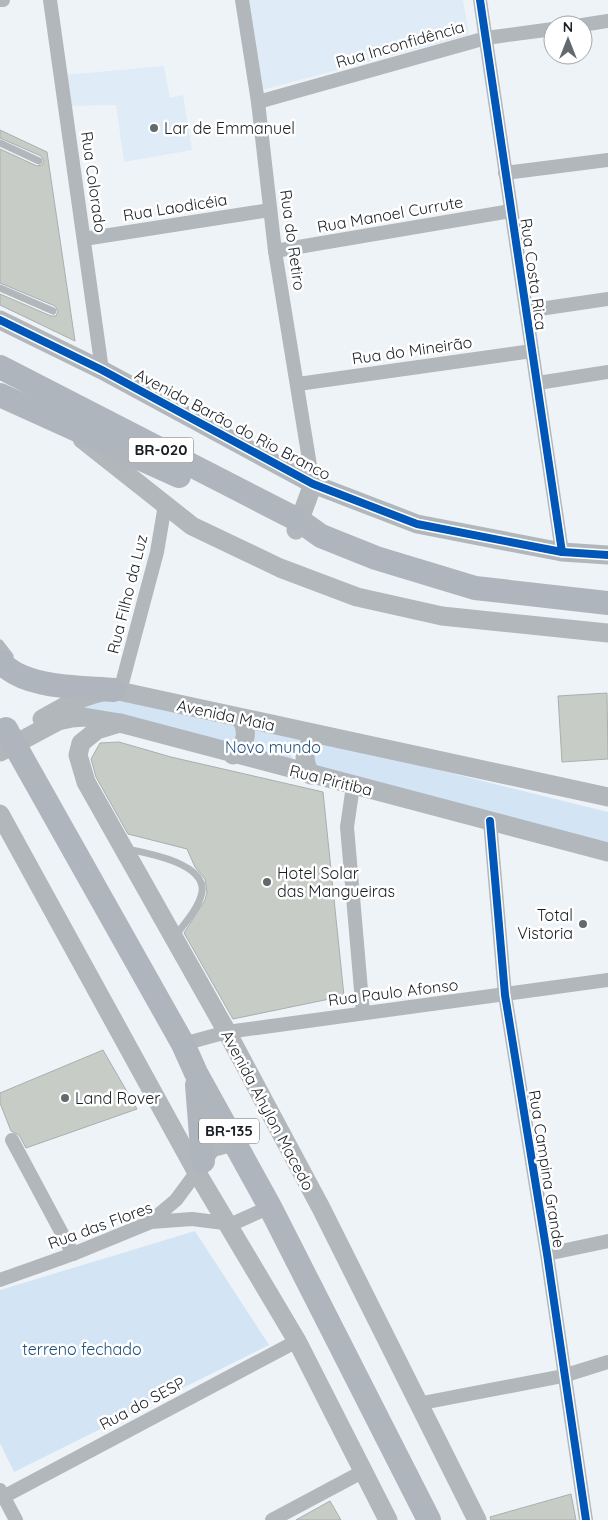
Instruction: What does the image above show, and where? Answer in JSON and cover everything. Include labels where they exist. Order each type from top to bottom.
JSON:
[{"type":"highway","name":"BR-020","points":[[0,367],[298,526]]},
{"type":"highway","points":[[0,395],[60,424],[167,470],[238,506],[298,526],[376,558],[475,588],[608,603]]},
{"type":"highway","points":[[8,662],[6,669],[31,680],[65,686],[117,691]]},
{"type":"highway","name":"BR-135","points":[[8,738],[183,1044],[196,1073],[270,1207],[429,1520]]},
{"type":"highway","points":[[196,1073],[202,1130],[200,1166]]},
{"type":"main road","name":"Avenida Barão do Rio Branco","points":[[0,320],[102,370],[312,484],[417,524],[562,552],[608,555]]},
{"type":"main road","points":[[60,424],[113,463],[192,526],[246,552],[356,597],[442,616],[608,633]]},
{"type":"main road","points":[[298,526],[312,484]]},
{"type":"main road","name":"Avenida Maia","points":[[8,738],[82,697],[95,692],[117,691],[608,797]]},
{"type":"main road","name":"Rua Piritiba","points":[[8,738],[72,718],[84,717],[120,723],[608,852]]},
{"type":"main road","points":[[233,754],[246,738],[242,718]]},
{"type":"main road","name":"Avenida Ahylon Macedo","points":[[120,723],[97,730],[87,736],[81,743],[78,755],[86,782],[228,1032],[320,1208],[477,1520]]},
{"type":"main road","points":[[311,775],[304,758],[305,750],[318,735]]},
{"type":"main road","points":[[0,814],[200,1166],[228,1225],[297,1341],[388,1520]]},
{"type":"street","name":"Rua Colorado","points":[[50,0],[102,370]]},
{"type":"street","name":"Rua do Retiro","points":[[242,0],[258,102],[270,210],[312,484]]},
{"type":"street","name":"Rua Costa Rica","points":[[480,0],[562,552]]},
{"type":"street","points":[[593,23],[608,21]]},
{"type":"street","name":"Rua Inconfidência","points":[[258,102],[486,38],[543,30]]},
{"type":"street","points":[[505,172],[608,160]]},
{"type":"street","name":"Rua Laodicéia","points":[[84,239],[270,210]]},
{"type":"street","name":"Rua Manoel Currute","points":[[276,251],[511,211]]},
{"type":"street","points":[[526,311],[608,299]]},
{"type":"street","name":"Rua do Mineirão","points":[[298,384],[532,351]]},
{"type":"street","points":[[538,383],[608,372]]},
{"type":"street","name":"Rua Filho da Luz","points":[[117,691],[157,552],[165,506]]},
{"type":"street","points":[[353,786],[347,827],[363,1013]]},
{"type":"street","name":"Rua Campina Grande","points":[[490,821],[505,995],[547,1254],[563,1376],[586,1520]]},
{"type":"street","name":"Rua Paulo Afonso","points":[[183,1044],[228,1032],[608,980]]},
{"type":"street","points":[[12,1140],[73,1254]]},
{"type":"street","points":[[150,1222],[176,1200],[200,1166],[220,1147],[236,1144]]},
{"type":"street","name":"Rua das Flores","points":[[0,1280],[73,1254],[150,1222],[192,1219],[228,1225],[246,1219],[270,1207]]},
{"type":"street","points":[[547,1254],[608,1240]]},
{"type":"street","name":"Rua do SESP","points":[[2,1494],[297,1341]]},
{"type":"street","points":[[417,1404],[563,1376],[608,1362]]},
{"type":"street","points":[[272,1520],[362,1472]]},
{"type":"street","points":[[2,1494],[16,1520]]},
{"type":"lane","points":[[0,143],[39,162]]},
{"type":"lane","points":[[0,288],[53,311]]},
{"type":"lane","points":[[0,643],[8,662]]},
{"type":"lane","points":[[39,674],[65,686]]},
{"type":"lane","points":[[125,849],[146,852],[174,862],[197,875],[202,887],[199,902],[174,938]]},
{"type":"shaded area","points":[[247,0],[463,0],[469,35],[262,90]]},
{"type":"shaded area","name":"Lar de Emmanuel","points":[[164,66],[170,98],[183,95],[192,150],[124,162],[116,105],[67,106],[64,75]]},
{"type":"green space","name":"Novo mundo","points":[[111,695],[238,725],[237,744],[66,708]]},
{"type":"green space","name":"Novo mundo","points":[[249,725],[307,738],[294,747],[291,756],[295,766],[246,747]]},
{"type":"green space","name":"Novo mundo","points":[[315,742],[353,749],[608,812],[608,850],[308,771]]},
{"type":"green space","name":"terreno fechado","points":[[195,1231],[269,1345],[14,1472],[0,1443],[0,1290]]},
{"type":"building","points":[[0,130],[47,152],[75,341],[0,305],[0,294],[51,316],[56,316],[58,311],[55,306],[0,283],[0,149],[37,166],[42,165],[44,161],[41,156],[0,138]]},
{"type":"building","points":[[607,693],[608,759],[562,762],[558,696]]},
{"type":"building","name":"Hotel Solar das Mangueiras","points":[[119,742],[171,757],[323,792],[344,996],[233,1019],[184,933],[205,900],[207,892],[205,879],[195,867],[187,849],[128,834],[96,777],[91,759],[100,743]]},
{"type":"building","name":"Land Rover","points":[[103,1050],[137,1109],[26,1148],[19,1135],[11,1131],[0,1103],[0,1093]]},
{"type":"building","points":[[571,1494],[576,1520],[491,1520],[490,1517]]},
{"type":"building","points":[[330,1501],[341,1520],[296,1520]]},
{"type":"cycle path","points":[[480,0],[562,552]]},
{"type":"cycle path","points":[[0,320],[102,370],[313,484],[417,524],[562,552],[608,555]]},
{"type":"cycle path","points":[[490,821],[505,995],[547,1254],[586,1520]]},
{"type":"place","name":"Lar de Emmanuel","points":[[154,128]]},
{"type":"place","name":"Hotel Solar das Mangueiras","points":[[267,882]]},
{"type":"place","name":"Total Vistoria","points":[[583,924]]},
{"type":"place","name":"Land Rover","points":[[65,1098]]}]
